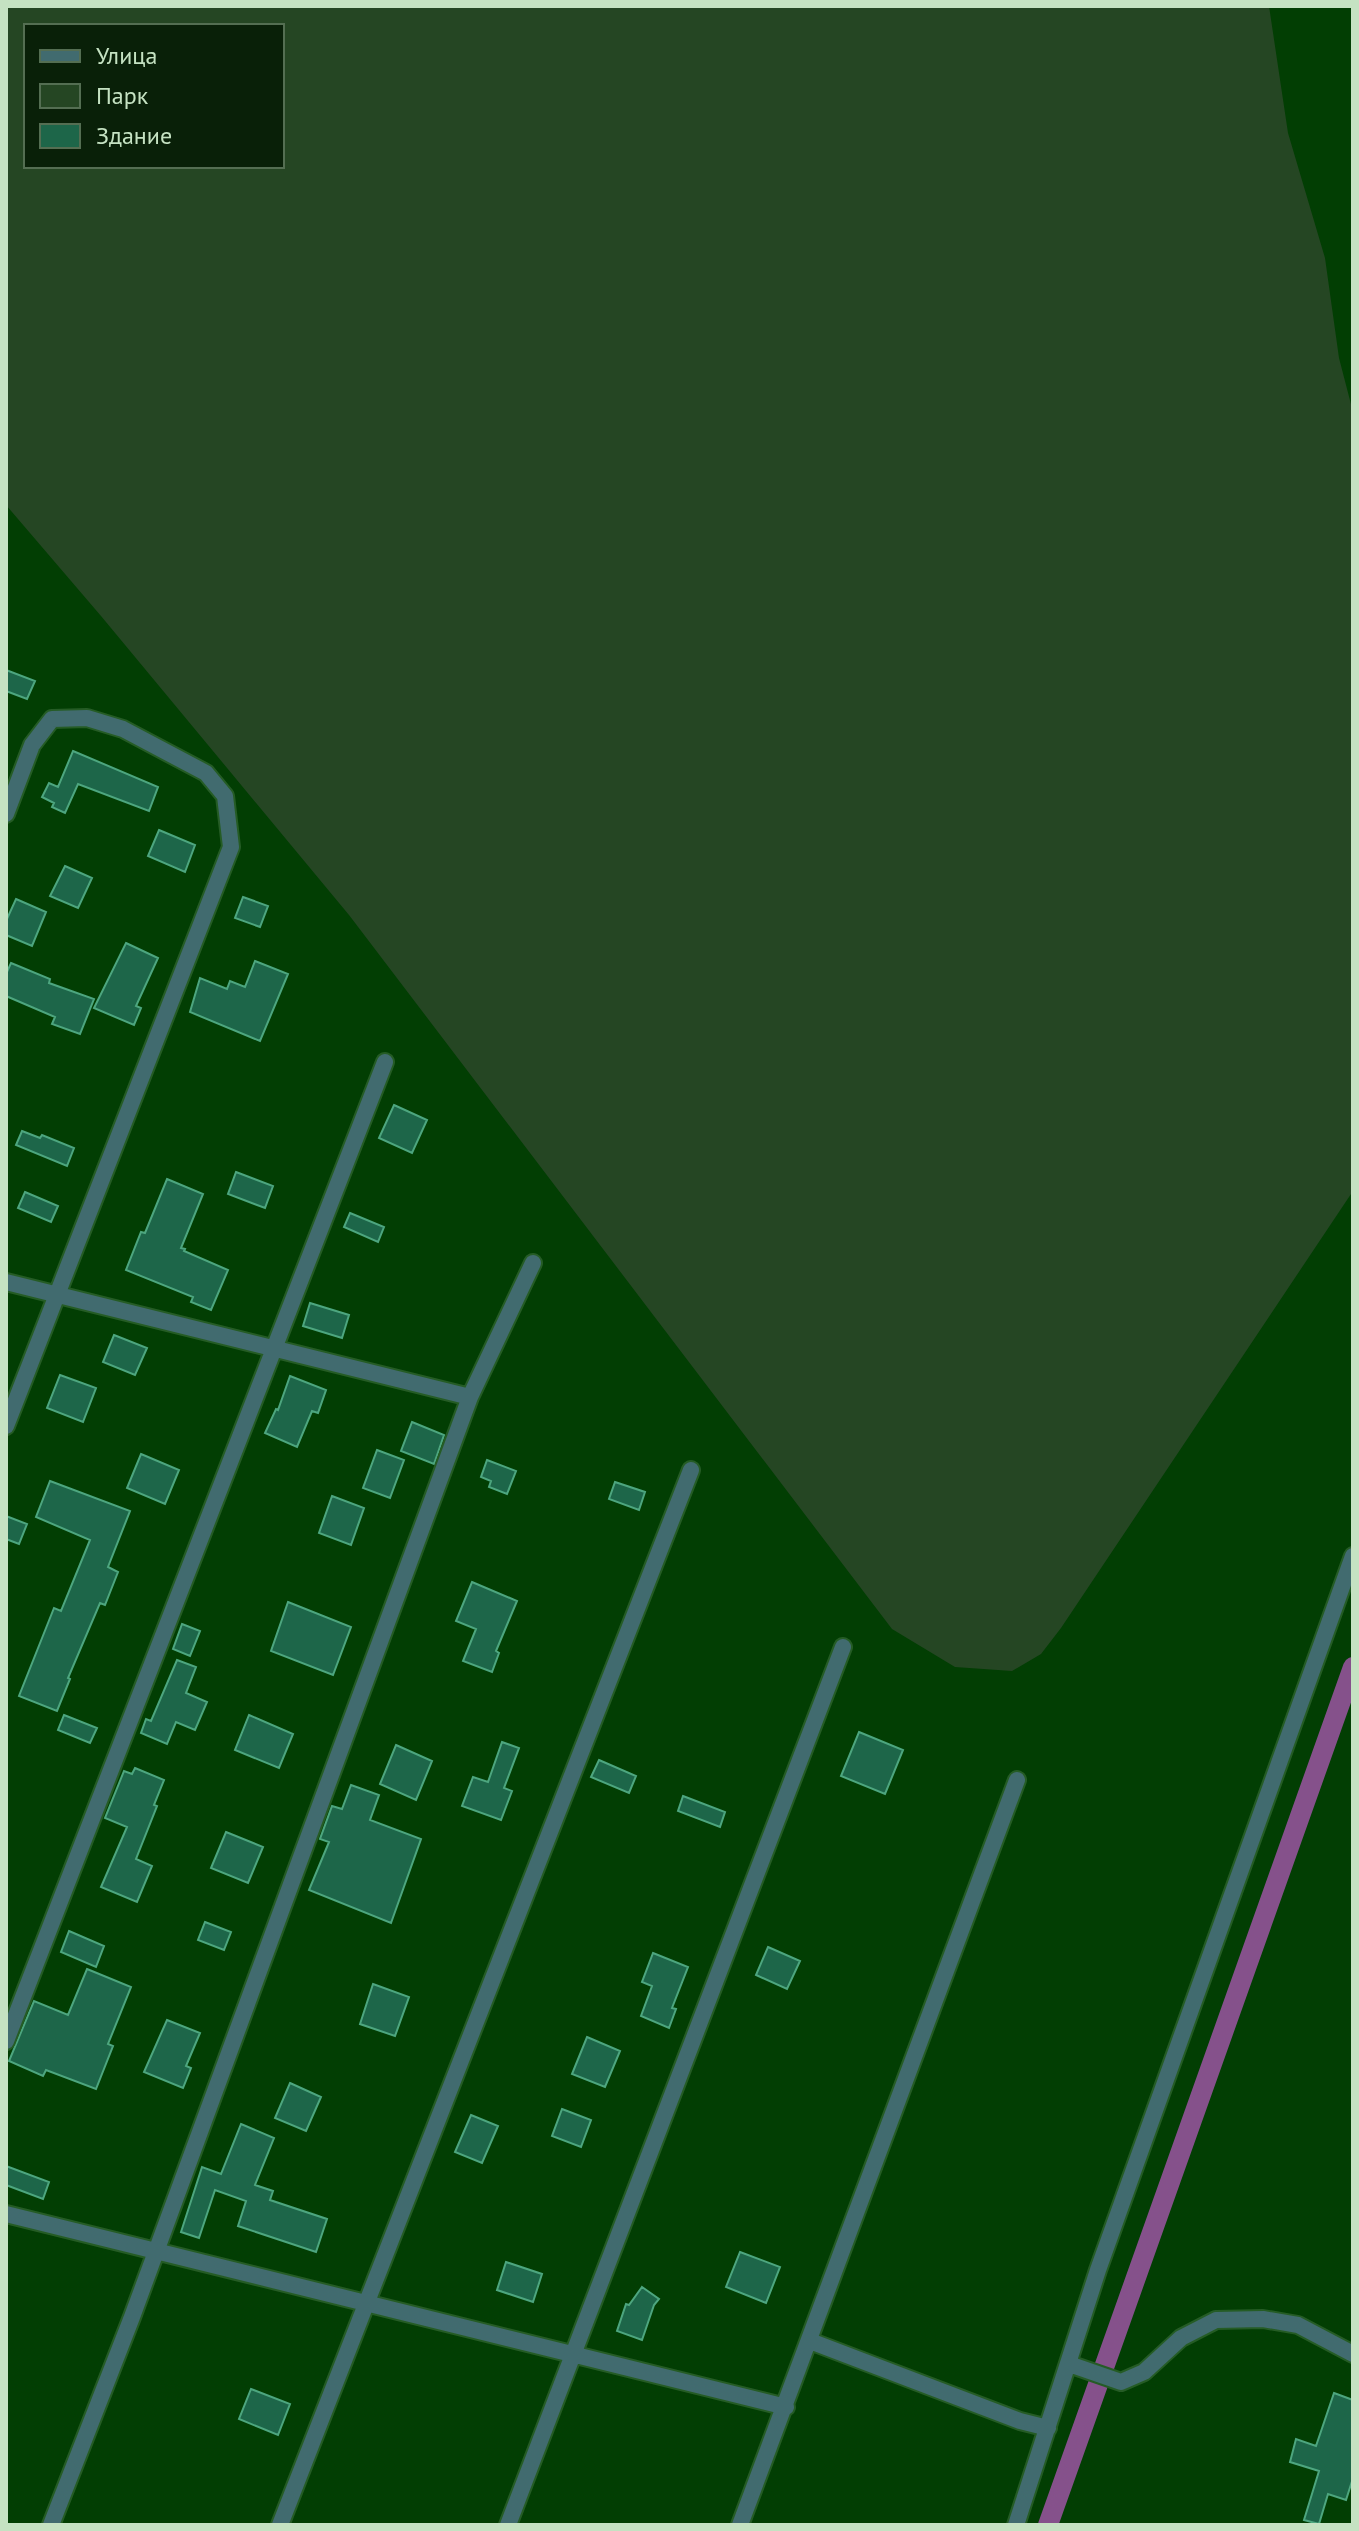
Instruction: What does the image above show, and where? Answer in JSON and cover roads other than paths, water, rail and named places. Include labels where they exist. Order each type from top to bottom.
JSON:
[{"type":"street","points":[[6,814],[32,745],[52,719],[87,718],[123,729],[206,773],[225,796],[231,847],[6,1426]]},
{"type":"street","points":[[6,2041],[385,1062]]},
{"type":"street","points":[[51,2525],[157,2251],[470,1397],[533,1263]]},
{"type":"street","points":[[6,1282],[470,1397]]},
{"type":"street","points":[[280,2525],[691,1470]]},
{"type":"street","points":[[1016,2525],[1098,2270],[1353,1556]]},
{"type":"street","points":[[508,2525],[843,1647]]},
{"type":"street","points":[[740,2525],[1017,1780]]},
{"type":"street","points":[[6,2214],[786,2407]]},
{"type":"street","points":[[1069,2364],[1121,2382],[1144,2372],[1181,2338],[1216,2320],[1263,2319],[1298,2325],[1353,2354]]},
{"type":"street","points":[[810,2341],[1020,2421],[1048,2428]]},
{"type":"waterway","points":[[1048,2525],[1353,1667]]}]
